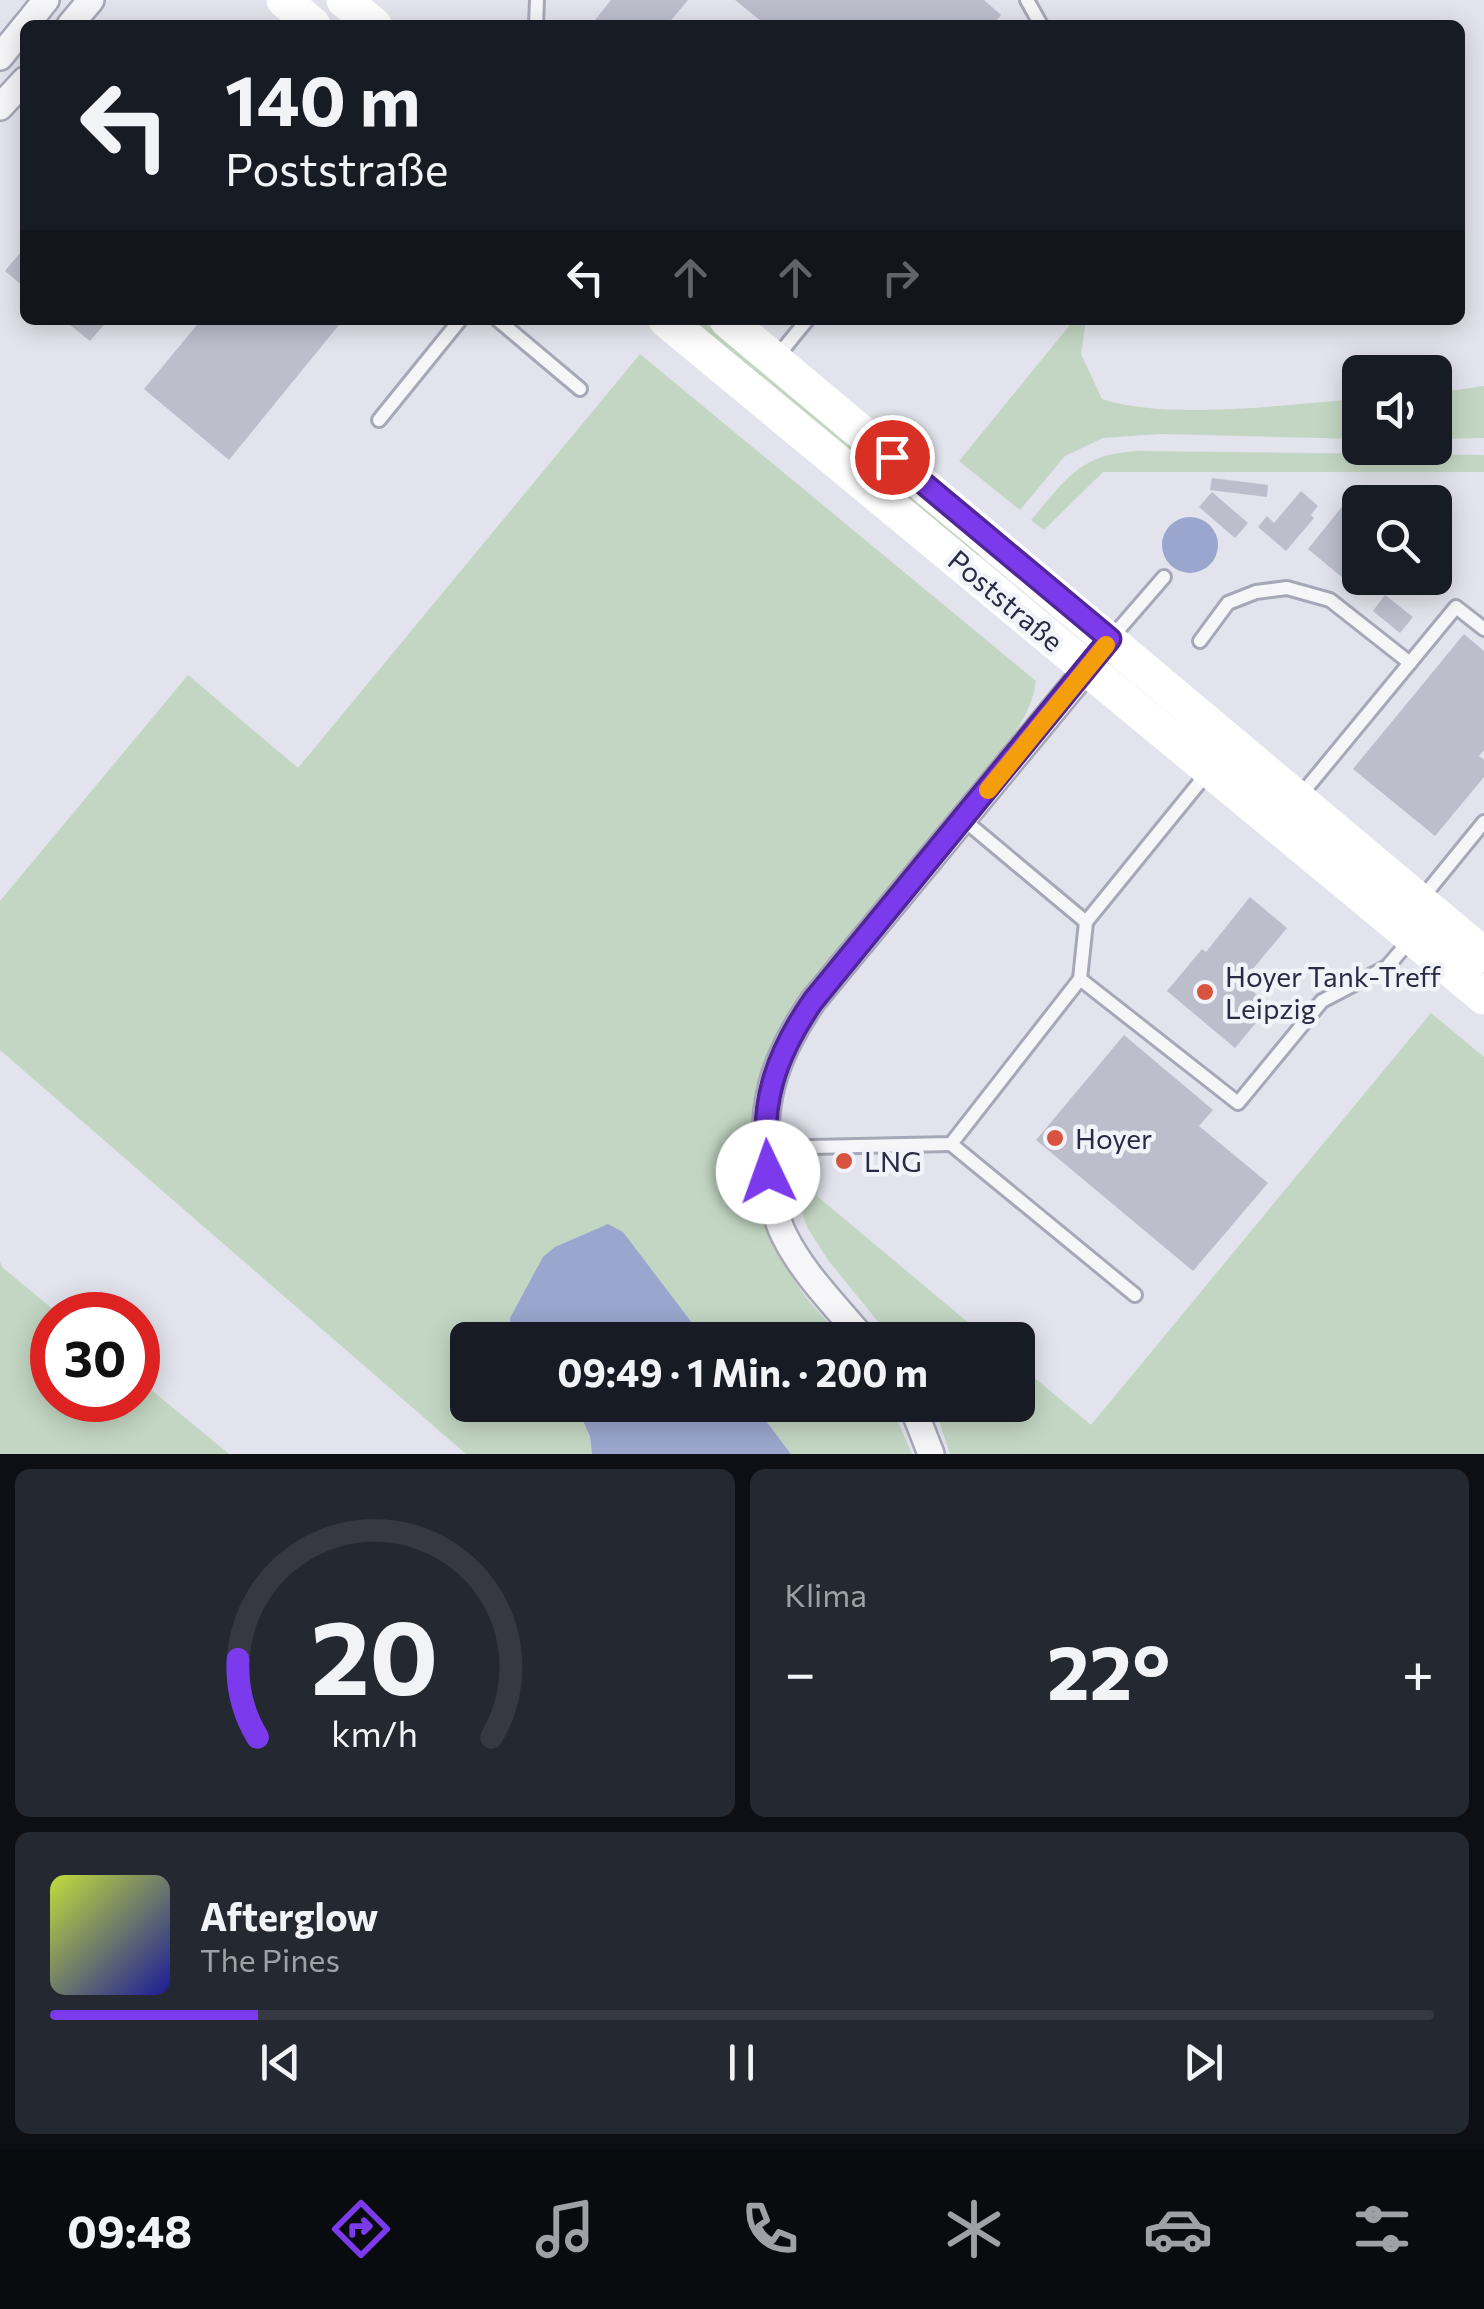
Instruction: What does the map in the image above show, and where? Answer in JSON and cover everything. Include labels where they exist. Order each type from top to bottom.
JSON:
[{"type":"street","points":[[30,20],[46,0]]},
{"type":"street","points":[[74,20],[91,0]]},
{"type":"street","points":[[284,0],[308,20]]},
{"type":"street","points":[[344,0],[368,20]]},
{"type":"street","points":[[0,57],[20,32]]},
{"type":"street","points":[[0,107],[20,85]]},
{"type":"street","name":"Poststraße","points":[[672,325],[1484,997]]},
{"type":"street","name":"Poststraße","points":[[733,325],[1484,956]]},
{"type":"street","points":[[849,1322],[811,1277],[783,1235],[771,1196],[765,1148],[766,1103],[790,1036],[813,1001],[1110,639]]},
{"type":"street","points":[[919,1422],[931,1454]]},
{"type":"lane","points":[[379,420],[456,325]]},
{"type":"lane","points":[[504,325],[580,389]]},
{"type":"lane","points":[[775,360],[803,325]]},
{"type":"lane","points":[[1110,639],[1164,578]]},
{"type":"lane","points":[[1200,641],[1228,603],[1256,592],[1287,588],[1330,600],[1410,662]]},
{"type":"lane","points":[[1298,798],[1456,607],[1484,630]]},
{"type":"lane","points":[[951,1144],[1080,979],[1086,922],[1210,770]]},
{"type":"lane","points":[[964,820],[1086,922]]},
{"type":"lane","points":[[1420,901],[1484,822]]},
{"type":"lane","points":[[1080,979],[1238,1102],[1322,1001],[1387,967],[1412,937]]},
{"type":"lane","points":[[765,1148],[951,1144],[1134,1296]]},
{"type":"green space","points":[[688,325],[708,325],[981,552],[973,563]]},
{"type":"green space","points":[[1070,325],[1085,325],[1081,354],[1102,399],[1129,406],[1193,410],[1342,400],[1342,439],[1159,434],[1103,438],[1065,456],[1020,510],[959,461]]},
{"type":"green space","points":[[640,354],[1036,681],[1030,706],[1009,742],[803,990],[765,1062],[754,1099],[752,1175],[776,1249],[798,1286],[827,1322],[691,1322],[623,1233],[519,1322],[450,1322],[450,1422],[583,1422],[592,1454],[466,1454],[0,1050],[0,901],[188,675],[298,768]]},
{"type":"green space","points":[[1484,386],[1484,438],[1452,439],[1452,391]]},
{"type":"green space","points":[[1116,453],[1342,453],[1342,465],[1452,465],[1452,455],[1484,455],[1484,472],[1103,472],[1044,530],[1031,520],[1075,472]]},
{"type":"green space","points":[[1431,1013],[1484,1057],[1484,1454],[950,1454],[940,1422],[1035,1422],[1035,1378],[1091,1425]]},
{"type":"green space","points":[[819,1177],[817,1196],[968,1322],[878,1322],[828,1260],[807,1227],[794,1188],[805,1179]]},
{"type":"green space","points":[[0,1262],[32,1292],[30,1422],[160,1422],[160,1397],[229,1454],[0,1454]]},
{"type":"green space","points":[[767,1422],[898,1422],[912,1454],[791,1454]]},
{"type":"water","points":[[1190,517],[1210,525],[1218,545],[1210,565],[1190,573],[1170,565],[1162,545],[1170,525]]},
{"type":"water","points":[[608,1224],[623,1232],[691,1322],[510,1322],[543,1257],[555,1247]]},
{"type":"water","points":[[583,1422],[767,1422],[791,1454],[592,1454]]},
{"type":"building","points":[[611,0],[688,0],[671,20],[595,20]]},
{"type":"building","points":[[735,0],[984,0],[1001,15],[997,20],[760,20]]},
{"type":"building","points":[[20,253],[20,284],[5,271]]},
{"type":"building","points":[[70,325],[104,325],[90,341]]},
{"type":"building","points":[[197,325],[339,325],[229,460],[144,389]]},
{"type":"building","points":[[1212,478],[1268,485],[1267,497],[1210,490]]},
{"type":"building","points":[[1301,491],[1318,506],[1311,515],[1314,518],[1286,551],[1258,527],[1267,516],[1274,523]]},
{"type":"building","points":[[1212,492],[1248,523],[1235,538],[1199,507]]},
{"type":"building","points":[[1342,507],[1342,577],[1308,549]]},
{"type":"building","points":[[1385,595],[1413,617],[1400,633],[1373,611]]},
{"type":"building","points":[[1464,634],[1484,651],[1484,750],[1479,756],[1484,760],[1484,777],[1435,836],[1353,769]]},
{"type":"building","points":[[1250,897],[1287,928],[1242,982],[1270,1006],[1235,1048],[1167,991],[1202,949],[1206,952]]},
{"type":"building","points":[[1124,1035],[1213,1110],[1199,1126],[1268,1183],[1193,1271],[1036,1140]]},
{"type":"slow traffic","points":[[988,790],[1106,645]]},
{"type":"place","name":"Hoyer Tank-Treff Leipzig","points":[[1205,992]]},
{"type":"place","name":"Hoyer","points":[[1055,1138]]},
{"type":"place","name":"LNG","points":[[844,1161]]},
{"type":"route","points":[[768,1172],[766,1103],[790,1036],[813,1001],[1110,639],[892,457]]}]
